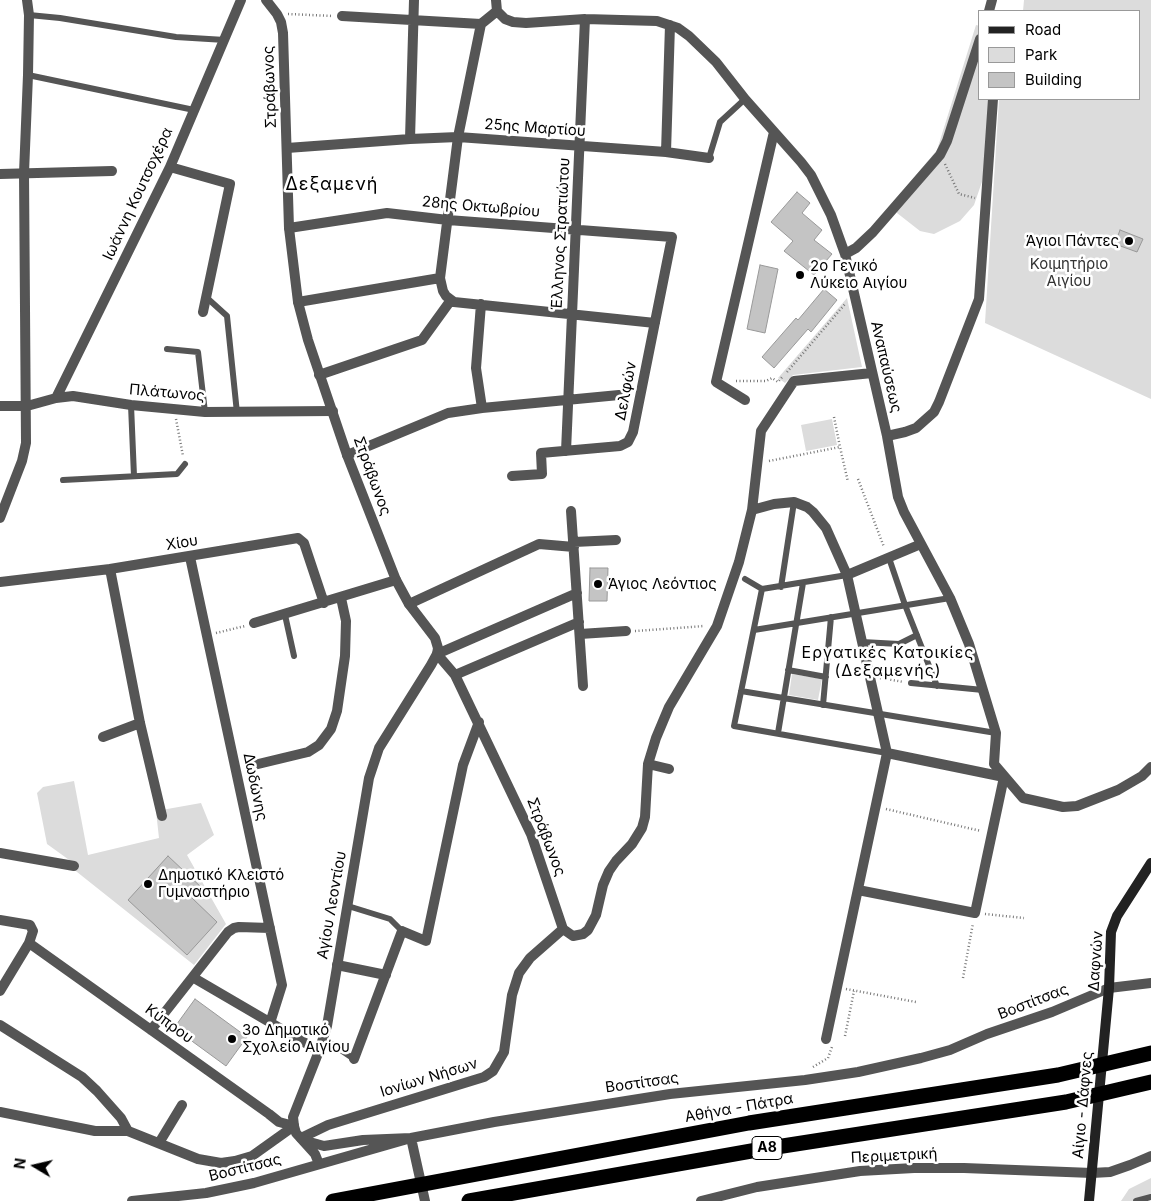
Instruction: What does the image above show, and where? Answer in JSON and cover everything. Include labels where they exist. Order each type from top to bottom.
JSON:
[{"type":"highway","name":"Αθήνα - Πάτρα","points":[[333,1201],[749,1123],[1058,1075],[1151,1053]]},
{"type":"highway","name":"Α8","points":[[469,1201],[757,1150],[1066,1102],[1151,1082]]},
{"type":"main road","name":"Δαφνών","points":[[1107,1011],[1110,937],[1114,923],[1151,864]]},
{"type":"main road","name":"Αίγιο - Δάφνες","points":[[1089,1201],[1107,1011]]},
{"type":"street","points":[[0,518],[24,452],[27,406],[24,173],[28,76],[29,15],[27,0]]},
{"type":"street","name":"Ιωάννη Κουτσοχέρα","points":[[56,398],[170,167],[241,0]]},
{"type":"street","name":"Στράβωνος","points":[[266,0],[281,22],[289,228],[298,302],[319,376],[333,411],[347,455],[396,580],[409,604],[435,638],[438,648],[437,654],[455,675],[479,722],[531,834],[563,929]]},
{"type":"street","points":[[410,139],[414,0]]},
{"type":"street","points":[[496,5],[482,24],[458,138],[440,278],[442,291],[454,302],[655,323]]},
{"type":"street","name":"Αναπαύσεως","points":[[496,5],[504,19],[519,23],[585,19],[657,21],[670,25],[690,36],[716,62],[745,99],[811,175],[831,215],[845,254],[887,436],[898,497],[950,598],[969,644],[996,733],[994,764],[1023,798],[1063,807],[1085,803],[1118,790],[1142,776],[1151,767]]},
{"type":"street","points":[[342,16],[482,24]]},
{"type":"street","name":"Έλληνος Στρατιώτου","points":[[566,451],[581,146],[585,19]]},
{"type":"street","points":[[666,152],[670,25]]},
{"type":"street","points":[[845,254],[856,248],[873,232],[940,155],[947,141],[978,45]]},
{"type":"street","points":[[887,436],[916,428],[929,418],[940,402],[979,299],[994,100]]},
{"type":"street","points":[[745,400],[716,382],[774,132]]},
{"type":"street","name":"25ης Μαρτίου","points":[[287,148],[410,139],[458,138],[666,152],[709,158]]},
{"type":"street","points":[[170,167],[230,184],[203,312]]},
{"type":"street","points":[[0,174],[112,171]]},
{"type":"street","name":"28ης Οκτωβρίου","points":[[289,228],[387,213],[448,220],[672,237]]},
{"type":"street","name":"Δελφών","points":[[512,476],[542,474],[541,453],[620,446],[628,442],[633,432],[672,237]]},
{"type":"street","points":[[298,302],[440,278]]},
{"type":"street","points":[[319,376],[422,340],[449,298]]},
{"type":"street","points":[[481,304],[476,368],[482,408]]},
{"type":"street","points":[[563,929],[573,936],[583,934],[588,930],[596,915],[603,885],[609,871],[640,832],[645,817],[648,764],[656,738],[669,707],[717,626],[739,562],[752,510],[761,431],[794,381],[872,372]]},
{"type":"street","points":[[347,455],[448,413],[619,395]]},
{"type":"street","name":"Πλάτωνος","points":[[0,406],[27,406],[56,398],[73,396],[131,405],[205,412],[333,411]]},
{"type":"street","points":[[752,510],[774,504],[794,502],[807,507],[826,528],[847,575],[887,753],[837,987],[830,1040]]},
{"type":"street","points":[[571,511],[583,686]]},
{"type":"street","name":"Χίου","points":[[0,582],[110,569],[298,538],[304,543],[324,603]]},
{"type":"street","points":[[409,604],[539,544],[574,544],[616,540]]},
{"type":"street","points":[[847,575],[921,544]]},
{"type":"street","name":"Δωδώνης","points":[[190,557],[282,985],[270,1023]]},
{"type":"street","points":[[110,569],[140,723],[162,816]]},
{"type":"street","points":[[254,624],[396,580]]},
{"type":"street","points":[[437,654],[577,593]]},
{"type":"street","points":[[254,765],[308,752],[319,745],[331,729],[337,711],[345,656],[346,620],[341,598]]},
{"type":"street","points":[[455,675],[579,622]]},
{"type":"street","points":[[580,634],[626,631]]},
{"type":"street","name":"Αγίου Λεοντίου","points":[[294,1126],[294,1113],[323,1038],[348,906],[369,778],[375,757],[384,737],[437,654]]},
{"type":"street","points":[[354,1059],[402,931],[426,941],[463,765],[479,722]]},
{"type":"street","points":[[104,737],[140,723]]},
{"type":"street","points":[[858,890],[975,913],[992,834],[1004,777],[887,753]]},
{"type":"street","points":[[648,764],[669,769]]},
{"type":"street","points":[[0,853],[74,866]]},
{"type":"street","points":[[0,920],[30,925],[33,931],[29,943],[0,990]]},
{"type":"street","points":[[151,1030],[194,978],[228,932],[234,928],[270,928]]},
{"type":"street","name":"Ιονίων Νήσων","points":[[303,1140],[328,1125],[484,1077],[493,1072],[504,1052],[512,995],[519,973],[530,958],[563,929]]},
{"type":"street","name":"Κύπρου","points":[[29,943],[274,1118],[294,1126]]},
{"type":"street","points":[[337,965],[386,975]]},
{"type":"street","points":[[194,978],[319,1051]]},
{"type":"street","name":"Βοστίτσας","points":[[132,1201],[206,1193],[254,1183],[412,1138],[503,1120],[670,1094],[805,1080],[858,1072],[936,1054],[1028,1021],[1109,988],[1151,984]]},
{"type":"street","points":[[0,1024],[82,1077],[98,1091],[122,1118],[128,1131]]},
{"type":"street","points":[[159,1143],[182,1104]]},
{"type":"street","points":[[0,1112],[95,1131],[128,1131],[215,1163],[227,1163],[256,1154],[294,1126],[315,1154],[319,1164]]},
{"type":"street","points":[[303,1140],[324,1146],[369,1140],[412,1138],[425,1201]]},
{"type":"street","name":"Περιμετρική","points":[[701,1201],[722,1199],[758,1188],[860,1171],[956,1168],[1092,1173],[1110,1172],[1151,1156]]},
{"type":"lane","points":[[29,15],[60,18],[176,37],[225,40]]},
{"type":"lane","points":[[28,76],[194,110]]},
{"type":"lane","name":"25ης Μαρτίου","points":[[709,158],[720,122],[745,99]]},
{"type":"lane","points":[[206,297],[227,316],[236,413]]},
{"type":"lane","points":[[167,349],[198,352],[205,412]]},
{"type":"lane","points":[[131,405],[134,476]]},
{"type":"lane","points":[[63,480],[177,474],[185,464]]},
{"type":"lane","points":[[781,587],[794,502]]},
{"type":"lane","points":[[889,558],[905,605],[937,686]]},
{"type":"lane","points":[[745,579],[762,590],[847,575]]},
{"type":"lane","points":[[778,733],[803,584]]},
{"type":"lane","points":[[762,590],[734,726],[887,753]]},
{"type":"lane","points":[[754,630],[950,598]]},
{"type":"lane","points":[[285,615],[294,656]]},
{"type":"lane","points":[[823,705],[831,618]]},
{"type":"lane","points":[[862,642],[898,644],[917,635]]},
{"type":"lane","points":[[788,670],[826,677]]},
{"type":"lane","points":[[911,683],[983,690]]},
{"type":"lane","points":[[742,691],[996,733]]},
{"type":"lane","points":[[348,906],[390,919],[402,931]]},
{"type":"lane","points":[[323,1038],[354,1059]]},
{"type":"lane","points":[[1136,1201],[1151,1197]]},
{"type":"path","points":[[277,14],[342,16]]},
{"type":"path","points":[[940,155],[959,194],[986,201]]},
{"type":"path","points":[[716,382],[766,381],[772,378],[778,382],[853,293]]},
{"type":"path","points":[[174,410],[185,464]]},
{"type":"path","points":[[834,417],[848,482]]},
{"type":"path","points":[[757,463],[840,447]]},
{"type":"path","points":[[858,479],[889,558]]},
{"type":"path","points":[[207,635],[254,624]]},
{"type":"path","points":[[626,631],[700,627]]},
{"type":"path","points":[[870,676],[911,683]]},
{"type":"path","points":[[875,807],[992,834]]},
{"type":"path","points":[[963,978],[975,913],[1024,918]]},
{"type":"path","points":[[837,987],[916,1002]]},
{"type":"path","points":[[845,1036],[854,990]]},
{"type":"path","points":[[805,1080],[808,1070],[828,1058],[830,1040]]},
{"type":"green space","name":"Κοιμητήριο Αιγίου","points":[[1024,0],[1151,0],[1151,399],[985,323],[999,100],[1141,100],[1141,10],[1023,10]]},
{"type":"green space","points":[[976,25],[978,26],[978,100],[989,100],[984,176],[974,205],[960,221],[934,234],[920,231],[897,213],[895,200],[937,150]]},
{"type":"green space","points":[[847,298],[862,367],[793,375],[785,383],[778,378]]},
{"type":"green space","points":[[832,419],[837,445],[806,451],[801,425]]},
{"type":"green space","points":[[792,674],[822,679],[818,700],[789,695]]},
{"type":"green space","name":"Δημοτικό Κλειστό Γυμναστήριο","points":[[74,781],[88,855],[159,838],[156,811],[201,803],[214,835],[187,855],[226,924],[194,965],[72,868],[72,862],[47,844],[37,793],[43,787]]},
{"type":"green space","points":[[1151,1178],[1151,1197],[1136,1201],[1121,1201],[1129,1189]]},
{"type":"building","points":[[797,192],[810,203],[802,213],[822,230],[814,240],[832,254],[814,275],[784,251],[793,241],[771,222]]},
{"type":"building","name":"Άγιοι Πάντες","points":[[1120,230],[1143,239],[1137,252],[1115,244]]},
{"type":"building","points":[[760,265],[778,269],[765,333],[747,329]]},
{"type":"building","points":[[824,289],[837,300],[811,332],[808,329],[774,368],[762,357],[796,318],[798,320]]},
{"type":"building","name":"Άγιος Λεόντιος","points":[[590,568],[608,568],[607,601],[589,601]]},
{"type":"building","points":[[168,856],[202,888],[192,898],[217,922],[187,955],[128,900]]},
{"type":"building","points":[[195,999],[247,1037],[226,1066],[174,1028]]},
{"type":"place","name":"Άγιοι Πάντες","points":[[1129,241]]},
{"type":"place","name":"2ο Γενικό Λύκειο Αιγίου","points":[[800,275]]},
{"type":"place","name":"Άγιος Λεόντιος","points":[[598,584]]},
{"type":"place","name":"Δημοτικό Κλειστό Γυμναστήριο","points":[[148,884]]},
{"type":"place","name":"3ο Δημοτικό Σχολείο Αιγίου","points":[[232,1039]]},
{"type":"district","name":"Δεξαμενή","points":[[332,185]]},
{"type":"district","name":"Εργατικές Κατοικίες (Δεξαμενής)","points":[[888,662]]}]
